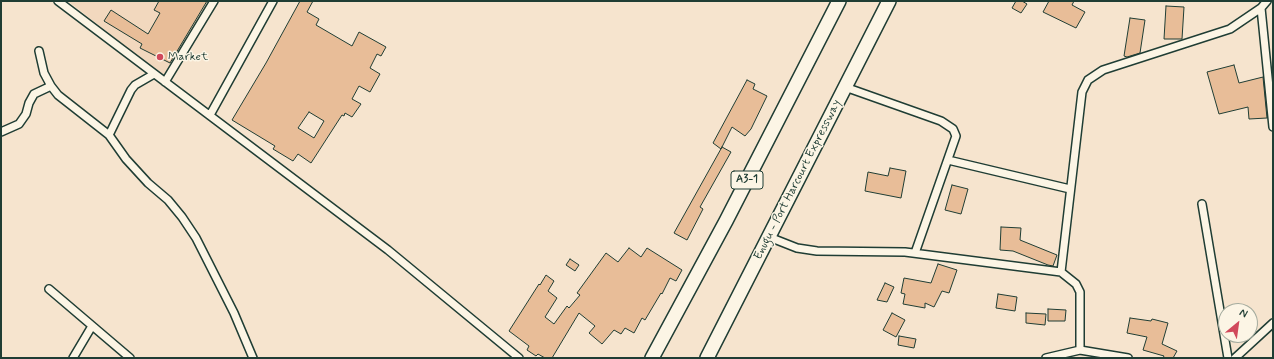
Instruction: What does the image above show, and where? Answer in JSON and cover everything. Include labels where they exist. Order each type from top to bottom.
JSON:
[{"type":"highway","name":"A3-1","points":[[652,358],[726,221],[839,1]]},
{"type":"highway","name":"Enugu - Port Harcourt Expressway","points":[[707,358],[889,1]]},
{"type":"street","points":[[58,1],[388,250],[519,358]]},
{"type":"street","points":[[165,82],[214,1]]},
{"type":"street","points":[[210,115],[273,1]]},
{"type":"street","points":[[1061,272],[1082,92],[1088,80],[1103,70],[1230,29],[1261,8],[1267,1]]},
{"type":"street","points":[[1261,8],[1273,126]]},
{"type":"street","points":[[39,51],[44,72],[51,86],[58,95],[109,135],[126,159],[148,183],[168,200],[182,216],[196,238],[234,313],[254,358]]},
{"type":"street","points":[[109,135],[131,90],[135,85],[154,74]]},
{"type":"street","points":[[1,132],[19,124],[26,114],[29,103],[34,94],[51,86]]},
{"type":"street","points":[[845,87],[947,124],[953,129],[956,136],[915,253]]},
{"type":"street","points":[[948,160],[1070,189]]},
{"type":"street","points":[[1202,204],[1228,358]]},
{"type":"street","points":[[768,237],[797,248],[817,251],[905,252],[1061,272],[1076,284],[1080,292],[1080,350]]},
{"type":"street","points":[[49,289],[130,358]]},
{"type":"street","points":[[1235,358],[1273,323]]},
{"type":"street","points":[[73,358],[92,326]]},
{"type":"street","points":[[1046,358],[1080,350],[1128,358]]},
{"type":"shaded area","name":"Market","points":[[68,1],[213,1],[167,79]]},
{"type":"building","points":[[159,1],[207,1],[170,63],[140,48],[142,44],[104,21],[111,10],[148,34],[160,13],[154,10]]},
{"type":"building","points":[[300,1],[313,1],[307,12],[319,19],[316,25],[352,46],[359,32],[386,47],[381,56],[377,54],[370,68],[380,74],[370,92],[359,86],[352,99],[361,104],[352,117],[345,113],[344,116],[342,115],[311,163],[298,154],[293,161],[273,149],[275,146],[232,120],[266,63]],"holes":[[[309,112],[324,121],[314,138],[298,128]]]},
{"type":"building","points":[[1016,1],[1022,1],[1027,4],[1021,13],[1012,8]]},
{"type":"building","points":[[1049,1],[1074,1],[1072,5],[1085,12],[1076,28],[1043,12]]},
{"type":"building","points":[[1166,6],[1184,7],[1182,39],[1164,39]]},
{"type":"building","points":[[1130,18],[1145,20],[1140,53],[1127,57],[1124,56]]},
{"type":"building","points":[[1234,65],[1239,83],[1263,77],[1267,118],[1249,119],[1248,107],[1219,114],[1207,72]]},
{"type":"building","points":[[747,80],[755,84],[753,89],[767,96],[751,129],[745,136],[732,127],[721,149],[713,143]]},
{"type":"building","points":[[722,147],[731,152],[700,207],[703,209],[687,240],[674,233]]},
{"type":"building","points":[[890,168],[906,171],[901,198],[865,191],[868,172],[888,176]]},
{"type":"building","points":[[952,185],[968,189],[961,214],[945,210]]},
{"type":"building","points":[[1001,227],[1021,228],[1020,240],[1057,255],[1053,266],[1013,251],[1000,250]]},
{"type":"building","points":[[629,248],[641,257],[647,248],[682,270],[676,281],[670,278],[662,294],[661,293],[645,320],[642,318],[634,333],[625,328],[621,334],[614,330],[602,344],[589,333],[595,326],[579,313],[552,358],[545,358],[538,354],[536,356],[527,350],[529,346],[509,331],[546,275],[554,281],[548,291],[557,298],[545,317],[554,324],[567,306],[569,308],[580,295],[577,293],[606,253],[618,262]]},
{"type":"building","points":[[570,259],[579,265],[575,271],[566,265]]},
{"type":"building","points":[[938,264],[957,270],[949,293],[942,291],[934,307],[925,303],[925,308],[903,304],[905,294],[901,293],[904,278],[931,283]]},
{"type":"building","points":[[885,283],[894,287],[887,302],[877,300]]},
{"type":"building","points":[[998,294],[1017,297],[1015,311],[996,308]]},
{"type":"building","points":[[1048,309],[1066,310],[1065,321],[1048,321]]},
{"type":"building","points":[[892,313],[905,320],[896,337],[883,330]]},
{"type":"building","points":[[1026,313],[1046,314],[1045,325],[1026,323]]},
{"type":"building","points":[[1130,318],[1151,321],[1152,319],[1168,323],[1162,344],[1177,351],[1173,358],[1163,358],[1164,356],[1143,350],[1147,337],[1127,333]]},
{"type":"building","points":[[899,336],[916,339],[914,348],[898,345]]},
{"type":"place","name":"Market","points":[[160,57]]}]
